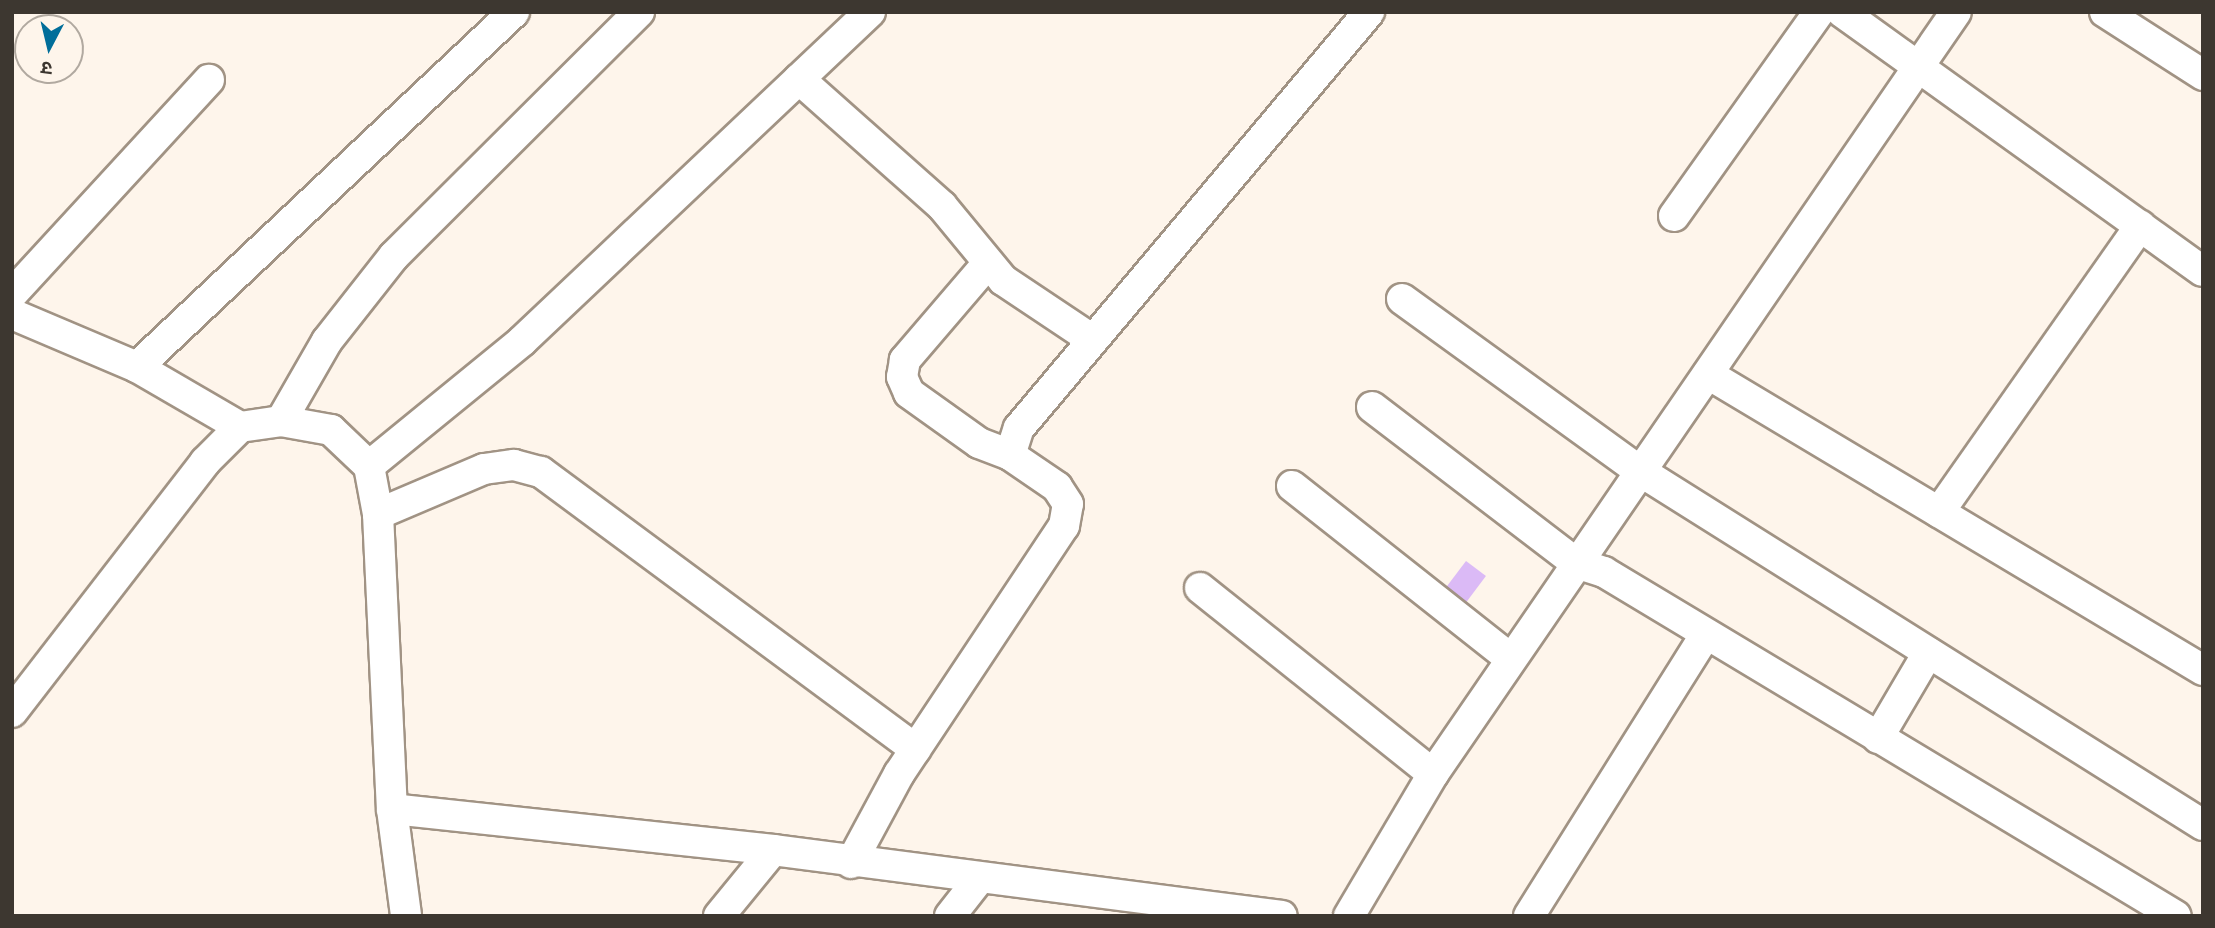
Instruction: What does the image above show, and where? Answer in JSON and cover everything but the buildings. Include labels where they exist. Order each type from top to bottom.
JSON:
[{"type":"street","points":[[137,367],[514,12]]},
{"type":"street","points":[[281,421],[327,341],[394,256],[639,12]]},
{"type":"street","points":[[369,466],[522,341],[870,12]]},
{"type":"street","points":[[1010,455],[1018,428],[1369,12]]},
{"type":"street","points":[[1674,215],[1819,12]]},
{"type":"street","points":[[1842,12],[1920,71],[2203,271]]},
{"type":"street","points":[[1349,916],[1433,774],[1576,563],[1920,71],[1956,12]]},
{"type":"street","points":[[2105,12],[2203,75]]},
{"type":"street","points":[[800,79],[942,206],[988,263],[1093,340]]},
{"type":"street","points":[[12,294],[209,80]]},
{"type":"street","points":[[1939,512],[2140,226]]},
{"type":"street","points":[[851,863],[916,748],[1064,526],[1068,504],[1057,487],[1010,455],[978,443],[909,393],[902,377],[905,360],[988,263]]},
{"type":"street","points":[[1402,299],[1640,471],[2203,825]]},
{"type":"street","points":[[12,314],[137,367],[240,427]]},
{"type":"street","points":[[1708,374],[2203,670]]},
{"type":"street","points":[[1372,407],[1576,563],[1604,572],[2176,916]]},
{"type":"street","points":[[12,712],[205,462],[240,427],[281,421],[331,430],[369,466],[378,514],[392,809],[406,916]]},
{"type":"street","points":[[378,514],[484,469],[514,465],[541,472],[916,748]]},
{"type":"street","points":[[1292,486],[1511,659]]},
{"type":"street","points":[[1200,588],[1433,774]]},
{"type":"street","points":[[1529,916],[1706,634]]},
{"type":"street","points":[[1878,738],[1928,653]]},
{"type":"street","points":[[392,809],[773,850],[851,863],[1282,916]]},
{"type":"street","points":[[719,916],[773,850]]},
{"type":"street","points":[[950,916],[979,879]]}]
